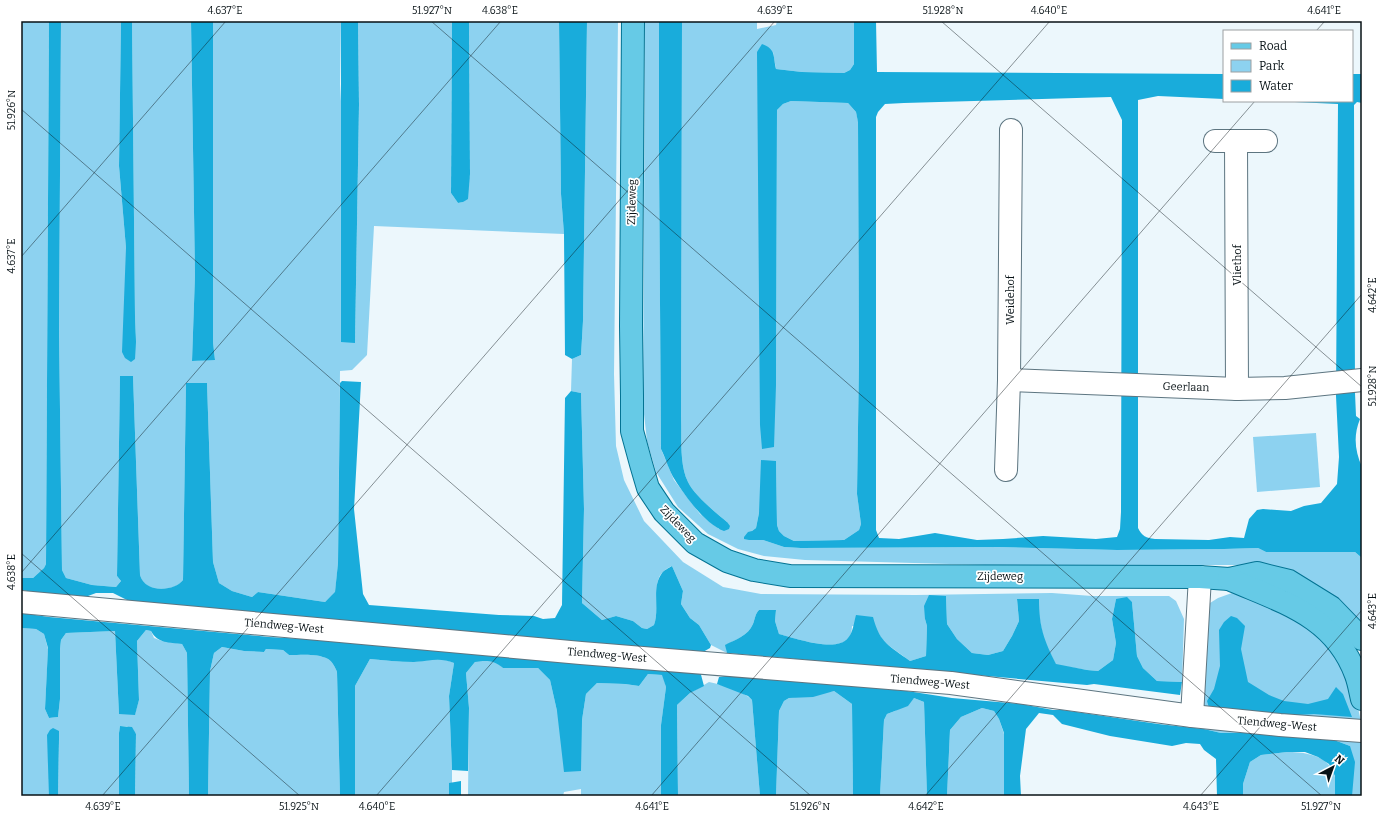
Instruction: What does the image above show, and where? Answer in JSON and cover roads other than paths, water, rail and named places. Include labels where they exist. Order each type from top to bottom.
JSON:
[{"type":"main road","name":"Zijdeweg","points":[[633,21],[631,326],[632,431],[648,488],[664,512],[695,543],[727,561],[754,570],[790,576],[1200,577],[1228,579],[1257,573],[1289,581],[1331,606],[1362,639]]},
{"type":"main road","name":"Zijdeweg","points":[[1228,579],[1284,602],[1306,614],[1324,627],[1360,674],[1362,699]]},
{"type":"street","name":"Weidehof","points":[[1006,470],[1009,380],[1011,130]]},
{"type":"street","points":[[1215,141],[1266,141]]},
{"type":"street","name":"Vliethof","points":[[1236,141],[1237,390]]},
{"type":"street","name":"Geerlaan","points":[[1009,380],[1237,390],[1285,388],[1359,380]]},
{"type":"street","points":[[1192,716],[1200,577]]},
{"type":"street","name":"Tiendweg-West","points":[[21,602],[581,653],[951,683],[1192,716],[1280,725],[1362,731]]},
{"type":"water","points":[[49,21],[61,21],[59,330],[62,570],[66,578],[92,585],[116,587],[121,581],[117,576],[120,376],[133,376],[140,575],[145,584],[160,589],[170,588],[183,580],[186,383],[207,383],[213,562],[219,583],[232,591],[252,597],[258,592],[325,602],[335,592],[338,563],[340,383],[342,381],[361,382],[354,509],[363,594],[369,605],[499,615],[534,616],[543,619],[555,618],[562,605],[565,398],[571,391],[581,393],[584,509],[582,603],[602,620],[616,616],[633,621],[642,628],[647,629],[654,625],[656,618],[656,592],[659,579],[665,570],[672,566],[683,591],[681,604],[690,618],[699,625],[711,645],[710,648],[703,652],[139,606],[113,593],[96,593],[80,599],[21,590],[21,578],[33,578],[44,568],[46,564]]},
{"type":"water","points":[[121,21],[132,21],[136,342],[135,359],[131,362],[125,358],[122,352],[126,248],[119,166]]},
{"type":"water","points":[[191,21],[213,21],[213,342],[215,360],[192,361],[195,275]]},
{"type":"water","points":[[341,21],[358,21],[359,105],[355,343],[341,342]]},
{"type":"water","points":[[452,21],[469,21],[470,174],[468,199],[458,203],[451,193]]},
{"type":"water","points":[[559,21],[587,21],[583,321],[581,355],[572,359],[565,355]]},
{"type":"water","points":[[659,21],[682,21],[681,417],[683,467],[691,487],[711,509],[730,526],[729,529],[724,531],[710,522],[690,502],[679,487],[669,469],[661,449]]},
{"type":"water","points":[[854,21],[876,21],[877,72],[1223,74],[1223,99],[1158,96],[1138,100],[1138,528],[1141,533],[1149,538],[1209,540],[1230,537],[1244,538],[1249,519],[1257,510],[1291,511],[1304,506],[1321,503],[1337,484],[1339,457],[1336,396],[1338,104],[1295,102],[1353,102],[1353,74],[1362,74],[1362,103],[1357,102],[1354,105],[1355,393],[1356,416],[1360,419],[1356,431],[1356,449],[1362,467],[1362,558],[1355,552],[1266,552],[1258,548],[1117,550],[999,547],[801,548],[784,547],[763,540],[744,539],[748,532],[756,528],[759,513],[761,460],[776,461],[777,525],[779,531],[784,536],[794,541],[844,540],[859,530],[861,524],[857,494],[859,361],[858,122],[856,112],[848,103],[791,101],[783,104],[777,110],[776,385],[774,447],[762,449],[760,425],[757,52],[762,44],[770,48],[773,54],[776,69],[802,72],[844,73],[850,70],[854,64]],"holes":[[[1111,97],[1122,120],[1120,529],[1117,537],[1096,539],[1043,536],[977,540],[935,533],[899,539],[879,538],[876,530],[876,117],[878,112],[885,104]]]},
{"type":"water","points":[[929,595],[946,596],[947,624],[957,639],[972,653],[988,655],[1003,651],[1012,636],[1019,621],[1017,599],[1039,599],[1041,626],[1048,648],[1056,664],[1098,671],[1113,660],[1116,643],[1112,619],[1116,599],[1127,597],[1132,602],[1137,656],[1143,668],[1157,681],[1182,682],[1180,695],[1094,684],[1087,685],[727,653],[725,645],[748,632],[759,610],[776,610],[775,621],[779,634],[805,641],[825,644],[835,644],[848,638],[850,636],[856,615],[873,617],[879,633],[887,644],[910,661],[926,656],[927,626],[924,606]]},
{"type":"water","points":[[21,613],[49,617],[269,637],[359,642],[700,671],[704,686],[690,693],[677,705],[678,796],[661,796],[661,725],[666,687],[662,675],[648,674],[639,686],[597,683],[586,694],[582,720],[581,771],[564,772],[557,711],[550,680],[538,668],[503,668],[490,661],[475,662],[466,673],[469,708],[468,771],[452,770],[449,696],[454,663],[444,660],[414,662],[370,659],[355,686],[355,796],[340,796],[337,672],[332,663],[324,657],[289,655],[283,650],[266,649],[264,652],[244,651],[222,647],[214,653],[210,671],[208,796],[189,796],[187,653],[182,644],[160,640],[151,631],[146,630],[137,641],[139,700],[135,715],[119,714],[115,631],[66,633],[61,640],[60,649],[60,699],[58,717],[49,718],[45,709],[48,648],[44,634],[36,629],[21,628]]},
{"type":"water","points":[[1231,616],[1237,618],[1245,626],[1241,649],[1248,682],[1269,695],[1284,701],[1308,704],[1328,699],[1336,687],[1343,694],[1352,717],[1314,714],[1281,716],[1210,711],[1207,701],[1214,689],[1220,666],[1219,630],[1224,622]]},
{"type":"water","points":[[733,675],[907,691],[952,698],[1021,704],[1053,710],[1063,710],[1204,729],[1221,733],[1246,733],[1334,740],[1350,746],[1355,762],[1352,796],[1335,796],[1335,776],[1329,764],[1318,757],[1305,752],[1287,752],[1261,755],[1250,762],[1243,784],[1243,796],[1217,796],[1216,759],[1204,750],[1200,744],[1186,743],[1172,746],[1110,736],[1062,724],[1053,715],[1039,713],[1026,729],[1020,776],[1021,796],[1004,796],[1004,733],[999,719],[994,711],[982,708],[961,717],[950,730],[947,796],[927,796],[924,702],[914,698],[908,706],[887,714],[884,720],[880,796],[853,796],[852,704],[834,691],[813,697],[789,698],[784,701],[779,711],[776,796],[760,796],[752,700],[748,696],[717,684],[719,677]]},
{"type":"water","points":[[120,726],[132,727],[136,734],[135,796],[119,796]]},
{"type":"water","points":[[53,728],[59,731],[58,796],[49,796],[47,735]]},
{"type":"water","points":[[461,781],[461,796],[449,796],[449,783]]}]
